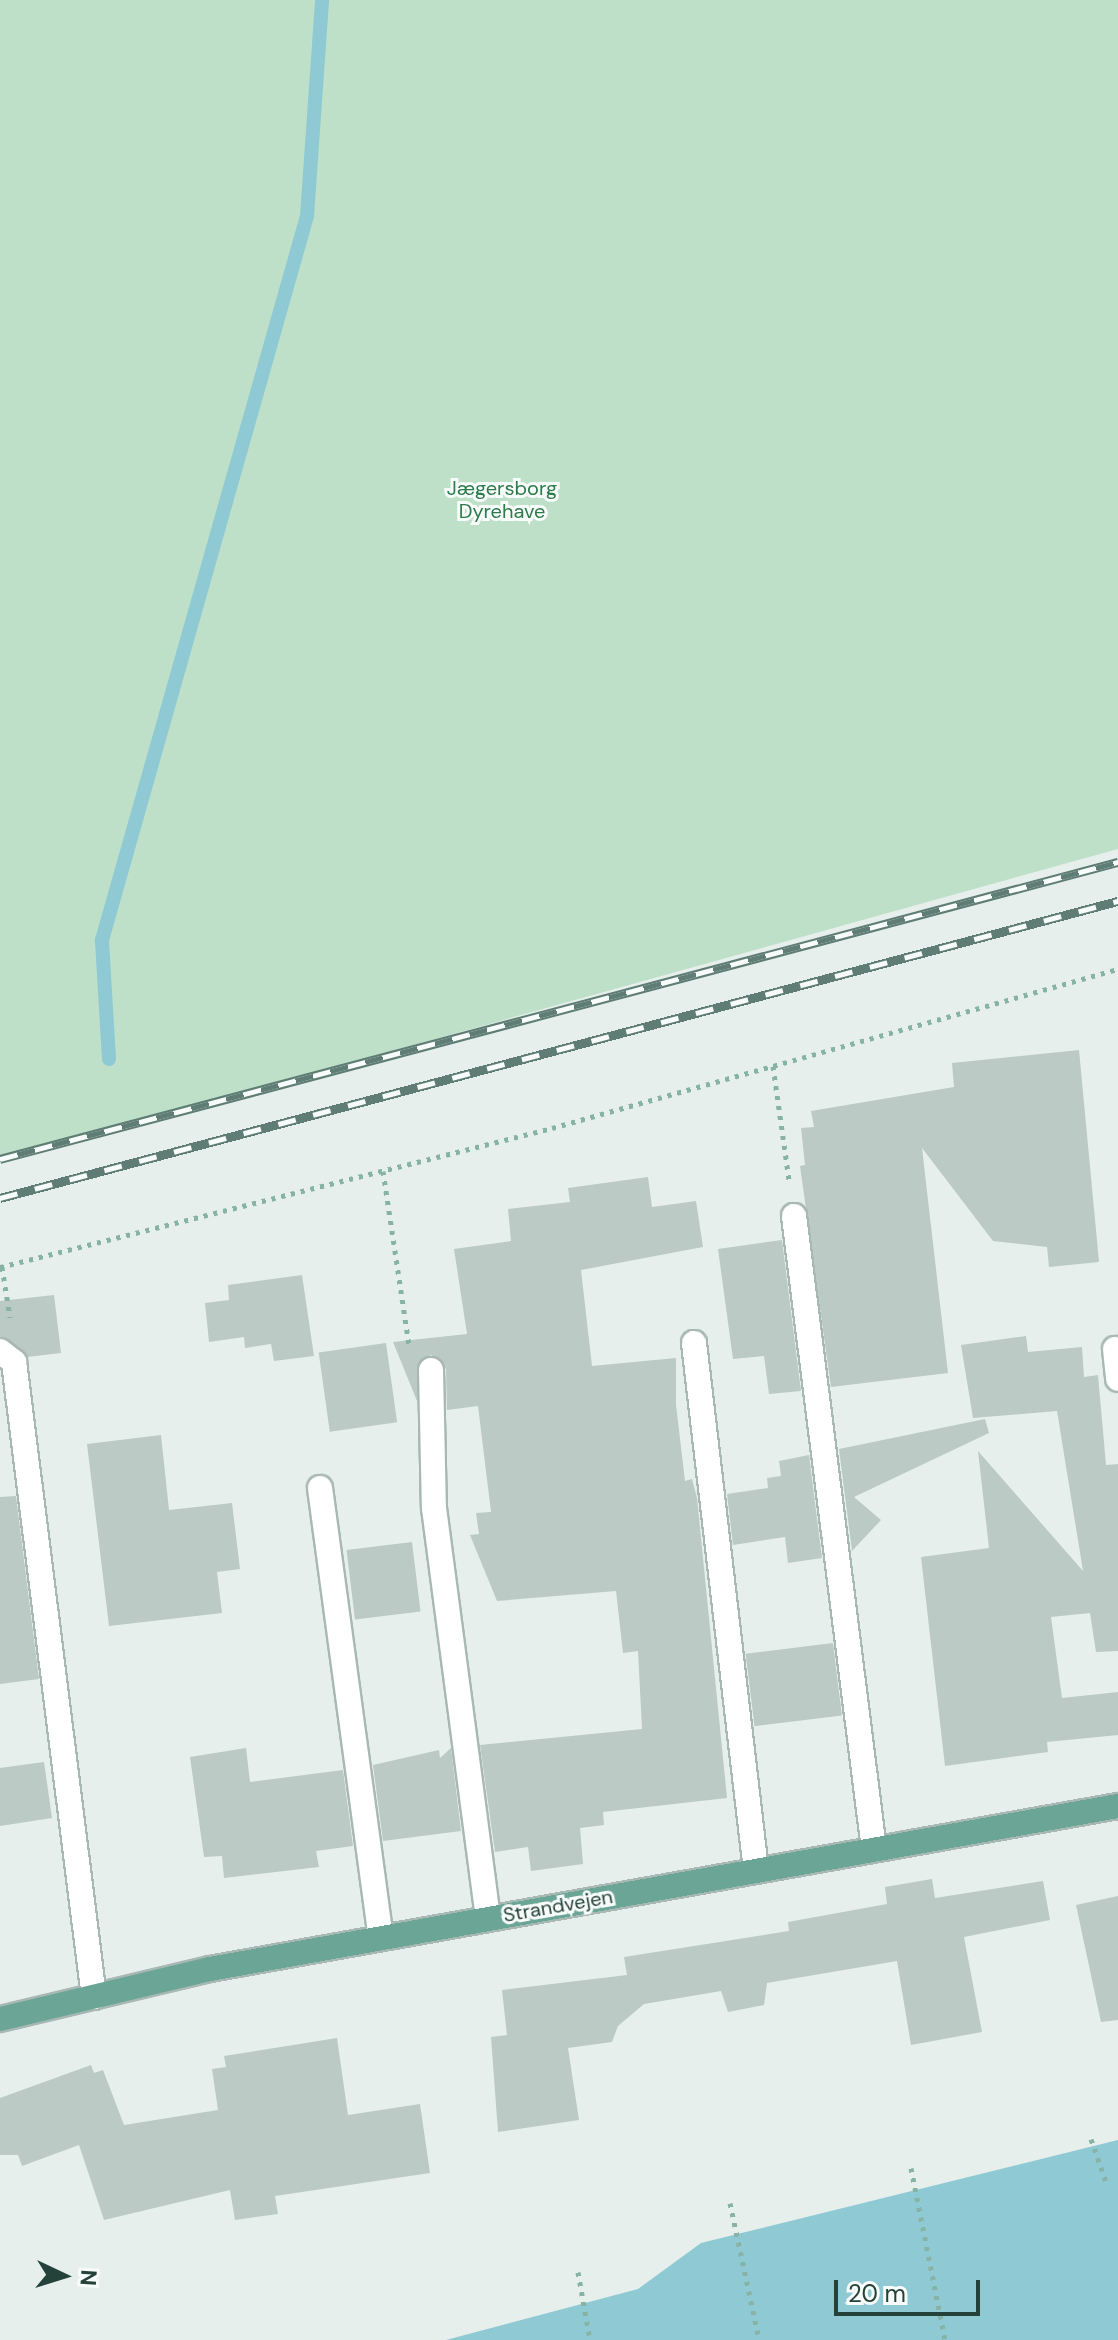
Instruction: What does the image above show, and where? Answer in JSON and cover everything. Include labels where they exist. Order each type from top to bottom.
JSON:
[{"type":"main road","name":"Strandvejen","points":[[0,2019],[381,1938],[1118,1806]]},
{"type":"lane","points":[[794,1216],[874,1849]]},
{"type":"lane","points":[[694,1343],[756,1870]]},
{"type":"lane","points":[[1115,1349],[1118,1379]]},
{"type":"lane","points":[[3,1351],[14,1362],[94,1997]]},
{"type":"lane","points":[[431,1370],[434,1508],[488,1918]]},
{"type":"lane","points":[[320,1488],[381,1938]]},
{"type":"path","points":[[3,1351],[1,1267],[383,1171],[1118,969]]},
{"type":"path","points":[[773,1066],[794,1216]]},
{"type":"path","points":[[383,1171],[410,1349],[431,1370]]},
{"type":"path","points":[[1091,2139],[1107,2185]]},
{"type":"path","points":[[911,2168],[945,2340]]},
{"type":"path","points":[[730,2203],[759,2340]]},
{"type":"path","points":[[578,2272],[590,2340]]},
{"type":"green space","name":"Jægersborg Dyrehave","points":[[0,0],[1118,0],[1118,849],[0,1160]]},
{"type":"water","points":[[1118,2140],[1118,2340],[446,2340],[638,2289],[701,2243]]},
{"type":"building","points":[[1079,1050],[1099,1262],[1049,1267],[1047,1247],[993,1241],[922,1148],[948,1373],[831,1387],[800,1166],[805,1165],[801,1128],[814,1127],[811,1111],[954,1087],[952,1063]]},
{"type":"building","points":[[648,1177],[652,1207],[696,1201],[703,1247],[581,1270],[592,1366],[676,1358],[676,1405],[685,1481],[692,1479],[697,1498],[727,1798],[603,1812],[604,1825],[580,1828],[583,1864],[531,1871],[528,1847],[495,1852],[480,1745],[642,1729],[638,1651],[623,1653],[616,1591],[497,1601],[470,1535],[479,1534],[476,1513],[491,1512],[478,1406],[447,1410],[446,1369],[431,1355],[418,1364],[417,1401],[393,1342],[467,1334],[454,1249],[511,1241],[508,1209],[570,1202],[568,1188]]},
{"type":"building","points":[[782,1240],[801,1391],[769,1394],[764,1356],[733,1359],[718,1249]]},
{"type":"building","points":[[302,1275],[314,1356],[274,1361],[271,1344],[245,1348],[244,1337],[209,1342],[205,1303],[229,1300],[228,1285]]},
{"type":"building","points":[[54,1295],[61,1353],[27,1357],[0,1336],[0,1301]]},
{"type":"building","points":[[1026,1336],[1028,1352],[1082,1347],[1084,1377],[1098,1375],[1106,1465],[1118,1464],[1118,1651],[1096,1652],[1090,1613],[1051,1617],[1062,1698],[1118,1692],[1118,1735],[1047,1742],[1048,1752],[945,1766],[921,1557],[989,1548],[978,1451],[1083,1571],[1057,1411],[973,1418],[961,1345]]},
{"type":"building","points":[[386,1343],[397,1422],[330,1432],[319,1352]]},
{"type":"building","points":[[985,1419],[989,1433],[854,1497],[881,1520],[852,1551],[839,1449]]},
{"type":"building","points":[[161,1435],[169,1510],[232,1503],[240,1569],[217,1572],[222,1613],[109,1626],[87,1444]]},
{"type":"building","points":[[809,1455],[822,1558],[788,1563],[785,1537],[733,1545],[727,1494],[768,1488],[767,1478],[781,1476],[779,1461]]},
{"type":"building","points":[[16,1496],[39,1679],[0,1684],[0,1497]]},
{"type":"building","points":[[412,1542],[421,1611],[355,1620],[346,1550]]},
{"type":"building","points":[[833,1643],[842,1715],[755,1726],[746,1654]]},
{"type":"building","points":[[246,1748],[250,1782],[343,1770],[353,1846],[316,1851],[319,1867],[224,1878],[222,1856],[204,1857],[190,1757]]},
{"type":"building","points":[[451,1748],[461,1831],[383,1841],[373,1765],[439,1750],[440,1758]]},
{"type":"building","points":[[44,1762],[52,1818],[0,1826],[0,1768]]},
{"type":"building","points":[[932,1879],[935,1898],[1043,1881],[1050,1920],[964,1937],[982,2032],[911,2045],[897,1961],[767,1983],[764,2005],[728,2012],[721,1991],[644,2004],[618,2026],[612,2042],[568,2048],[579,2120],[498,2132],[491,2037],[507,2035],[502,1990],[627,1975],[624,1957],[789,1931],[788,1922],[887,1904],[885,1887]]},
{"type":"building","points":[[1118,1896],[1118,2020],[1101,2022],[1076,1905]]},
{"type":"building","points":[[337,2038],[348,2115],[420,2104],[430,2173],[275,2196],[278,2214],[235,2220],[230,2190],[104,2220],[79,2145],[22,2166],[18,2155],[0,2155],[0,2098],[91,2065],[94,2073],[103,2070],[124,2125],[218,2110],[212,2069],[226,2067],[224,2056]]},
{"type":"waterway","points":[[109,1059],[102,940],[307,216],[322,0]]},
{"type":"railway","points":[[0,1159],[1118,862]]},
{"type":"railway","points":[[0,1198],[1118,901]]}]
